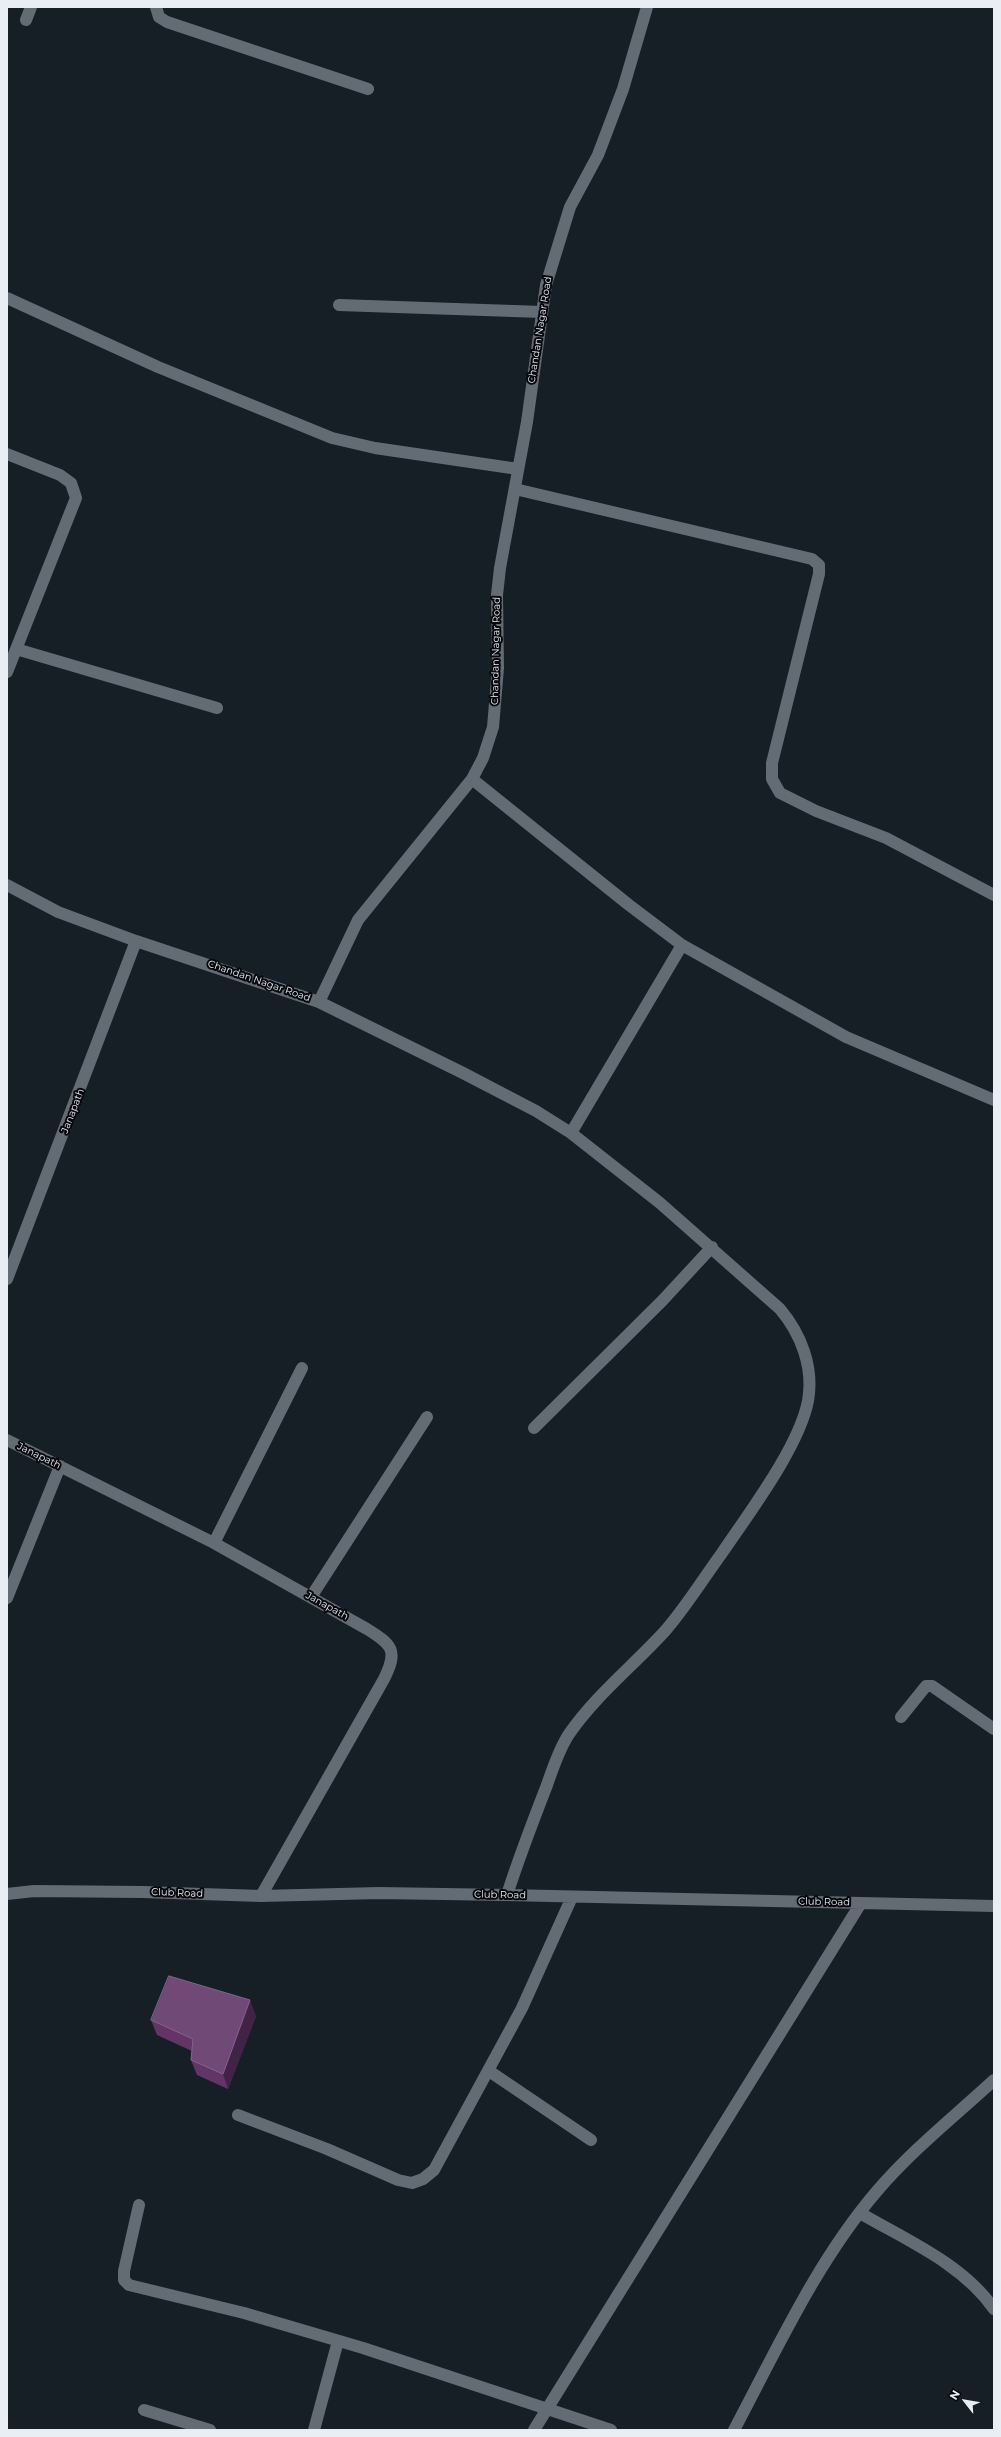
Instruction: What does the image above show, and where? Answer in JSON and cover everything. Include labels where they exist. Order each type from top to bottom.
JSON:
[{"type":"street","points":[[26,20],[31,7]]},
{"type":"street","points":[[156,7],[159,17],[167,22],[368,89]]},
{"type":"street","name":"Chandan Nagar Road","points":[[7,885],[58,912],[136,941],[319,1002],[358,920],[472,779],[483,758],[493,727],[498,668],[497,595],[515,489],[546,285],[561,230],[570,208],[598,155],[624,89],[647,7]]},
{"type":"street","points":[[7,298],[158,367],[332,438],[375,448],[518,469]]},
{"type":"street","points":[[339,305],[542,312]]},
{"type":"street","points":[[7,454],[71,482],[76,498],[7,672]]},
{"type":"street","points":[[515,489],[812,559],[819,565],[819,574],[813,604],[772,763],[772,779],[780,793],[787,797],[816,811],[886,838],[994,895]]},
{"type":"street","points":[[16,649],[217,708]]},
{"type":"street","points":[[472,779],[629,905],[682,945],[846,1037],[994,1100]]},
{"type":"street","name":"Janapath","points":[[7,1279],[12,1255],[136,941]]},
{"type":"street","points":[[571,1133],[682,945]]},
{"type":"street","points":[[319,1002],[463,1073],[536,1111],[571,1133],[660,1203],[780,1308],[795,1326],[804,1348],[808,1374],[808,1399],[802,1425],[741,1524],[684,1608],[644,1653],[581,1717],[567,1736],[537,1810],[507,1894]]},
{"type":"street","points":[[534,1428],[662,1301],[712,1247]]},
{"type":"street","points":[[214,1543],[302,1368]]},
{"type":"street","points":[[311,1597],[427,1417]]},
{"type":"street","name":"Janapath","points":[[7,1440],[214,1543],[382,1638],[392,1651],[392,1662],[261,1896]]},
{"type":"street","points":[[7,1598],[60,1466]]},
{"type":"street","points":[[901,1717],[926,1686],[932,1686],[994,1729]]},
{"type":"street","name":"Club Road","points":[[7,1894],[34,1891],[143,1892],[261,1896],[379,1893],[507,1894],[572,1897],[994,1906]]},
{"type":"street","points":[[238,2115],[327,2149],[398,2180],[412,2183],[423,2179],[434,2170],[489,2071],[522,2008],[572,1897]]},
{"type":"street","points":[[534,2430],[861,1903]]},
{"type":"street","points":[[489,2071],[591,2140]]},
{"type":"street","points":[[734,2430],[804,2301],[860,2213],[900,2168],[994,2080]]},
{"type":"street","points":[[140,2205],[124,2270],[124,2280],[129,2285],[244,2314],[338,2340],[611,2430]]},
{"type":"street","points":[[860,2213],[952,2268],[983,2294],[994,2309]]},
{"type":"street","points":[[314,2430],[338,2340]]},
{"type":"street","points":[[144,2410],[210,2430]]},
{"type":"building","points":[[169,1976],[250,2000],[223,2074],[191,2060],[193,2039],[151,2020]]}]
